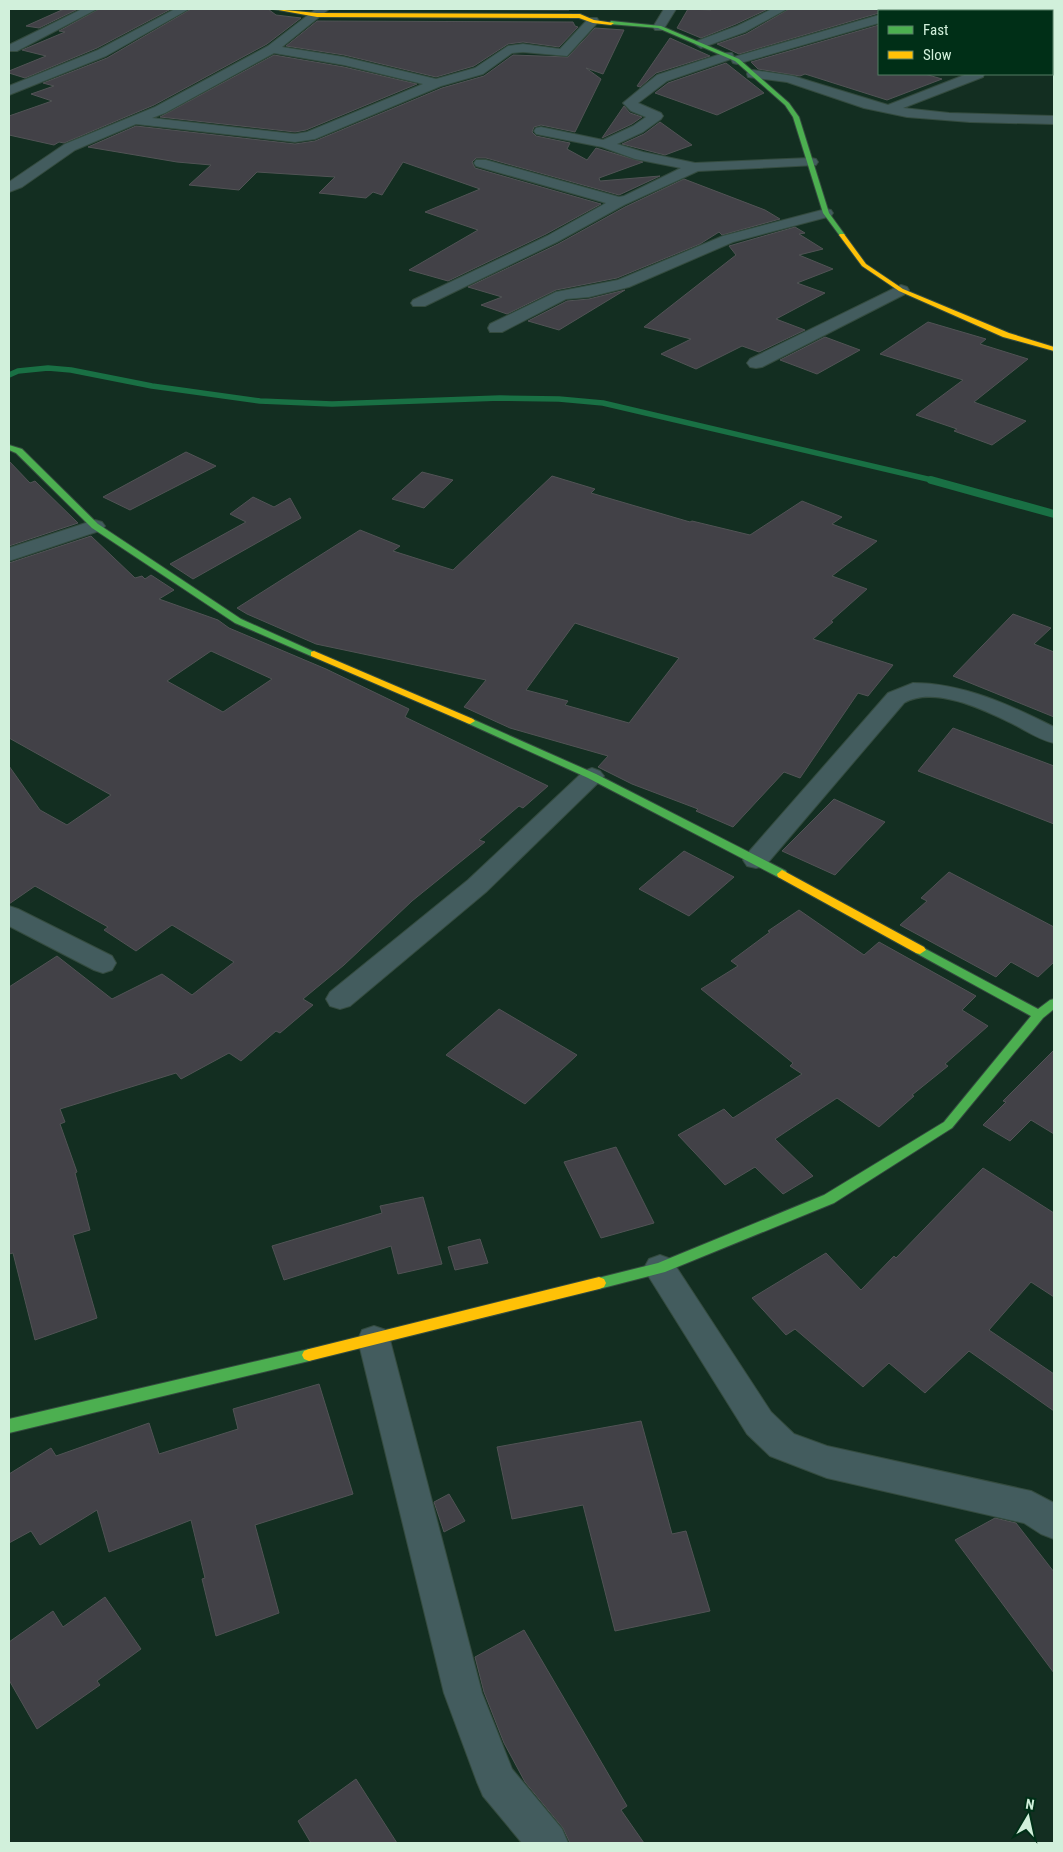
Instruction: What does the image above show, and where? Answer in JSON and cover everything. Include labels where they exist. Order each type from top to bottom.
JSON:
[{"type":"street","points":[[13,48],[91,9]]},
{"type":"street","points":[[9,91],[102,53],[184,9]]},
{"type":"street","points":[[276,9],[320,12],[582,12],[593,21],[659,27],[701,44],[733,58],[787,104],[796,117],[826,213],[864,265],[902,290],[1006,335],[1054,349]]},
{"type":"street","points":[[659,27],[670,9]]},
{"type":"street","points":[[701,44],[741,29],[781,9]]},
{"type":"street","points":[[9,188],[70,147],[160,110],[272,49],[320,12]]},
{"type":"street","points":[[605,144],[638,129],[656,116],[630,103],[662,78],[878,19]]},
{"type":"street","points":[[137,120],[295,138],[310,136],[436,83],[479,71],[508,50],[523,48],[563,53],[593,21]]},
{"type":"street","points":[[272,49],[351,63],[436,83]]},
{"type":"street","points":[[753,74],[772,74],[792,79],[885,109],[953,117],[1054,120]]},
{"type":"street","points":[[885,109],[902,105],[976,75]]},
{"type":"street","points":[[541,131],[605,144],[640,156],[695,167],[811,162]]},
{"type":"street","points":[[481,163],[619,202]]},
{"type":"street","points":[[420,303],[552,239],[619,202],[695,167]]},
{"type":"street","points":[[496,328],[562,295],[589,292],[623,284],[728,239],[826,213]]},
{"type":"street","points":[[756,363],[902,290]]},
{"type":"street","points":[[9,448],[19,451],[96,526],[238,621],[453,713],[592,776],[756,860],[1039,1015]]},
{"type":"street","points":[[9,555],[96,526]]},
{"type":"street","points":[[756,860],[896,698],[912,690],[951,693],[1004,711],[1054,736]]},
{"type":"street","points":[[340,999],[477,886],[592,776]]},
{"type":"street","points":[[9,915],[103,963]]},
{"type":"street","points":[[9,1426],[374,1340],[660,1268],[829,1199],[948,1124],[1039,1015],[1054,1003]]},
{"type":"street","points":[[660,1268],[759,1423],[782,1445],[827,1462],[1031,1508],[1054,1522]]},
{"type":"street","points":[[374,1340],[463,1694],[497,1782],[548,1843]]},
{"type":"building","points":[[64,9],[78,9],[39,28],[26,26]]},
{"type":"building","points":[[99,9],[171,9],[97,48],[25,78],[9,73],[9,71],[46,56],[22,50],[65,32],[59,31]]},
{"type":"building","points":[[191,9],[268,9],[276,15],[301,18],[267,44],[154,105],[64,143],[59,142],[54,145],[9,135],[9,116],[52,101],[31,94],[54,86],[43,83],[107,58]]},
{"type":"building","points":[[331,9],[569,9],[569,10]]},
{"type":"building","points":[[688,9],[768,9],[701,38],[677,28]]},
{"type":"building","points":[[789,9],[879,9],[878,13],[739,54],[717,44],[746,34]]},
{"type":"building","points":[[317,21],[573,22],[578,27],[559,47],[523,42],[508,44],[474,66],[436,77],[344,55],[286,46]]},
{"type":"building","points":[[878,25],[878,75],[928,75],[942,79],[887,100],[805,74],[800,76],[758,69],[751,62]]},
{"type":"building","points":[[595,28],[624,30],[603,74],[586,68],[601,79],[575,132],[541,125],[534,127],[532,132],[536,136],[570,143],[567,149],[587,160],[596,148],[643,162],[599,178],[600,181],[660,176],[619,195],[486,158],[476,158],[472,162],[475,168],[601,204],[546,234],[448,281],[409,270],[478,230],[425,212],[480,189],[403,162],[382,195],[373,192],[366,198],[319,193],[335,177],[257,172],[239,190],[189,185],[211,165],[177,162],[88,147],[136,126],[295,144],[315,141],[442,88],[484,76],[513,55],[568,57]]},
{"type":"building","points":[[670,38],[710,56],[656,73],[640,87],[637,86]]},
{"type":"building","points":[[274,55],[344,67],[417,84],[306,130],[295,132],[160,117]]},
{"type":"building","points":[[726,63],[764,93],[717,115],[655,93],[668,83]]},
{"type":"building","points":[[624,106],[630,113],[642,117],[632,124],[602,138]]},
{"type":"building","points":[[660,122],[692,145],[665,155],[622,144],[644,134]]},
{"type":"building","points":[[684,179],[765,210],[780,219],[722,235],[719,232],[700,244],[617,278],[556,290],[507,314],[481,305],[502,297],[468,287],[558,244],[625,207]]},
{"type":"building","points":[[795,227],[805,233],[799,234],[823,249],[799,255],[833,269],[797,283],[825,293],[776,319],[805,330],[759,352],[742,346],[696,369],[661,354],[691,339],[644,327],[736,255],[729,246]]},
{"type":"building","points":[[625,290],[559,330],[528,321],[567,301],[589,299]]},
{"type":"building","points":[[928,322],[986,339],[980,344],[1028,359],[974,402],[1026,421],[992,445],[954,431],[957,429],[916,415],[963,380],[880,354]]},
{"type":"building","points":[[825,337],[860,350],[817,374],[780,360]]},
{"type":"building","points":[[186,452],[216,466],[130,510],[103,497]]},
{"type":"building","points":[[9,461],[30,483],[35,481],[78,523],[9,546]]},
{"type":"building","points":[[422,472],[453,480],[424,508],[392,499]]},
{"type":"building","points":[[552,476],[595,489],[591,493],[690,522],[750,535],[802,501],[842,517],[832,524],[877,541],[832,576],[867,589],[813,639],[893,665],[868,696],[858,693],[800,778],[784,772],[733,827],[696,811],[698,809],[632,784],[598,767],[608,756],[510,728],[464,707],[486,680],[316,644],[237,608],[360,530],[400,546],[393,551],[453,570]],"holes":[[[575,623],[679,658],[629,723],[565,705],[568,701],[526,690]]]},
{"type":"building","points":[[253,497],[274,507],[290,498],[301,518],[193,579],[170,564],[246,522],[230,514]]},
{"type":"building","points":[[91,536],[135,578],[142,576],[145,579],[151,575],[174,590],[159,599],[218,620],[229,628],[326,669],[409,709],[405,717],[548,786],[523,808],[519,806],[479,840],[485,842],[412,901],[344,965],[303,999],[313,1005],[280,1033],[276,1031],[241,1061],[229,1053],[181,1079],[176,1073],[60,1109],[65,1122],[60,1124],[77,1172],[75,1173],[90,1230],[73,1235],[97,1318],[35,1340],[13,1253],[9,1254],[9,987],[57,956],[112,999],[162,974],[192,995],[234,962],[172,925],[136,951],[104,930],[108,927],[35,886],[9,904],[9,766],[40,810],[67,825],[111,795],[9,738],[9,563]],"holes":[[[211,651],[272,679],[223,712],[167,681]]]},
{"type":"building","points":[[1013,614],[1051,628],[1034,644],[1054,652],[1054,717],[953,676]]},
{"type":"building","points":[[953,728],[1054,766],[1054,824],[918,771]]},
{"type":"building","points":[[834,799],[885,822],[835,875],[782,851]]},
{"type":"building","points":[[684,851],[734,877],[689,916],[639,889]]},
{"type":"building","points":[[949,872],[1054,927],[1054,962],[1038,977],[1011,962],[996,977],[900,925],[927,901],[921,898]]},
{"type":"building","points":[[799,910],[864,955],[879,942],[976,996],[962,1010],[988,1026],[945,1064],[948,1066],[912,1095],[914,1096],[879,1127],[837,1098],[775,1139],[813,1176],[783,1194],[755,1167],[725,1185],[678,1135],[724,1109],[733,1118],[802,1074],[790,1066],[793,1063],[701,989],[738,966],[731,961],[770,932],[768,931]]},
{"type":"building","points":[[499,1009],[577,1055],[525,1104],[446,1055]]},
{"type":"building","points":[[1054,1050],[1054,1134],[1031,1120],[1010,1141],[983,1125],[1006,1102],[1003,1101]]},
{"type":"building","points":[[616,1147],[654,1223],[601,1238],[564,1162]]},
{"type":"building","points":[[983,1168],[1054,1213],[1054,1297],[1031,1282],[989,1330],[1054,1374],[1054,1411],[969,1351],[925,1393],[889,1363],[863,1387],[795,1329],[786,1335],[752,1298],[826,1253],[861,1290],[894,1256],[896,1258]]},
{"type":"building","points":[[423,1197],[442,1264],[398,1274],[391,1246],[284,1280],[272,1246],[382,1213],[380,1206]]},
{"type":"building","points":[[480,1239],[488,1263],[455,1270],[448,1247]]},
{"type":"building","points":[[319,1384],[353,1494],[255,1525],[279,1613],[216,1636],[202,1579],[205,1578],[191,1520],[109,1552],[97,1510],[40,1545],[31,1531],[9,1543],[9,1474],[51,1448],[56,1456],[149,1423],[159,1454],[238,1429],[233,1409]]},
{"type":"building","points":[[641,1421],[672,1534],[686,1531],[710,1611],[615,1631],[583,1505],[512,1519],[497,1447]]},
{"type":"building","points":[[449,1494],[465,1521],[444,1532],[434,1502]]},
{"type":"building","points":[[995,1518],[1016,1523],[1054,1572],[1054,1673],[955,1540]]},
{"type":"building","points":[[105,1597],[141,1649],[97,1681],[100,1685],[37,1729],[9,1680],[9,1642],[53,1611],[63,1627]]},
{"type":"building","points":[[524,1630],[627,1806],[621,1810],[644,1843],[570,1843],[563,1828],[525,1782],[504,1743],[484,1692],[475,1657]]},
{"type":"building","points":[[356,1779],[397,1843],[311,1843],[298,1821]]},
{"type":"waterway","points":[[9,375],[18,371],[48,368],[71,370],[152,386],[260,401],[332,404],[500,398],[559,399],[603,403],[936,481]]},
{"type":"waterway","points":[[931,480],[1054,514]]},
{"type":"traffic: fast","points":[[611,23],[659,27],[737,60],[787,104],[796,117],[826,213],[842,235]]},
{"type":"traffic: fast","points":[[9,447],[19,451],[95,526],[238,621],[314,654]]},
{"type":"traffic: fast","points":[[470,721],[592,776],[782,874]]},
{"type":"traffic: fast","points":[[920,950],[1039,1015]]},
{"type":"traffic: fast","points":[[599,1283],[660,1268],[829,1199],[948,1125],[1039,1015],[1054,1003]]},
{"type":"traffic: fast","points":[[9,1426],[309,1355]]},
{"type":"traffic: slow","points":[[276,9],[317,15],[580,16],[593,21],[611,23]]},
{"type":"traffic: slow","points":[[842,235],[864,265],[901,290],[1006,335],[1054,349]]},
{"type":"traffic: slow","points":[[314,654],[470,721]]},
{"type":"traffic: slow","points":[[782,874],[920,950]]},
{"type":"traffic: slow","points":[[309,1355],[599,1283]]}]
